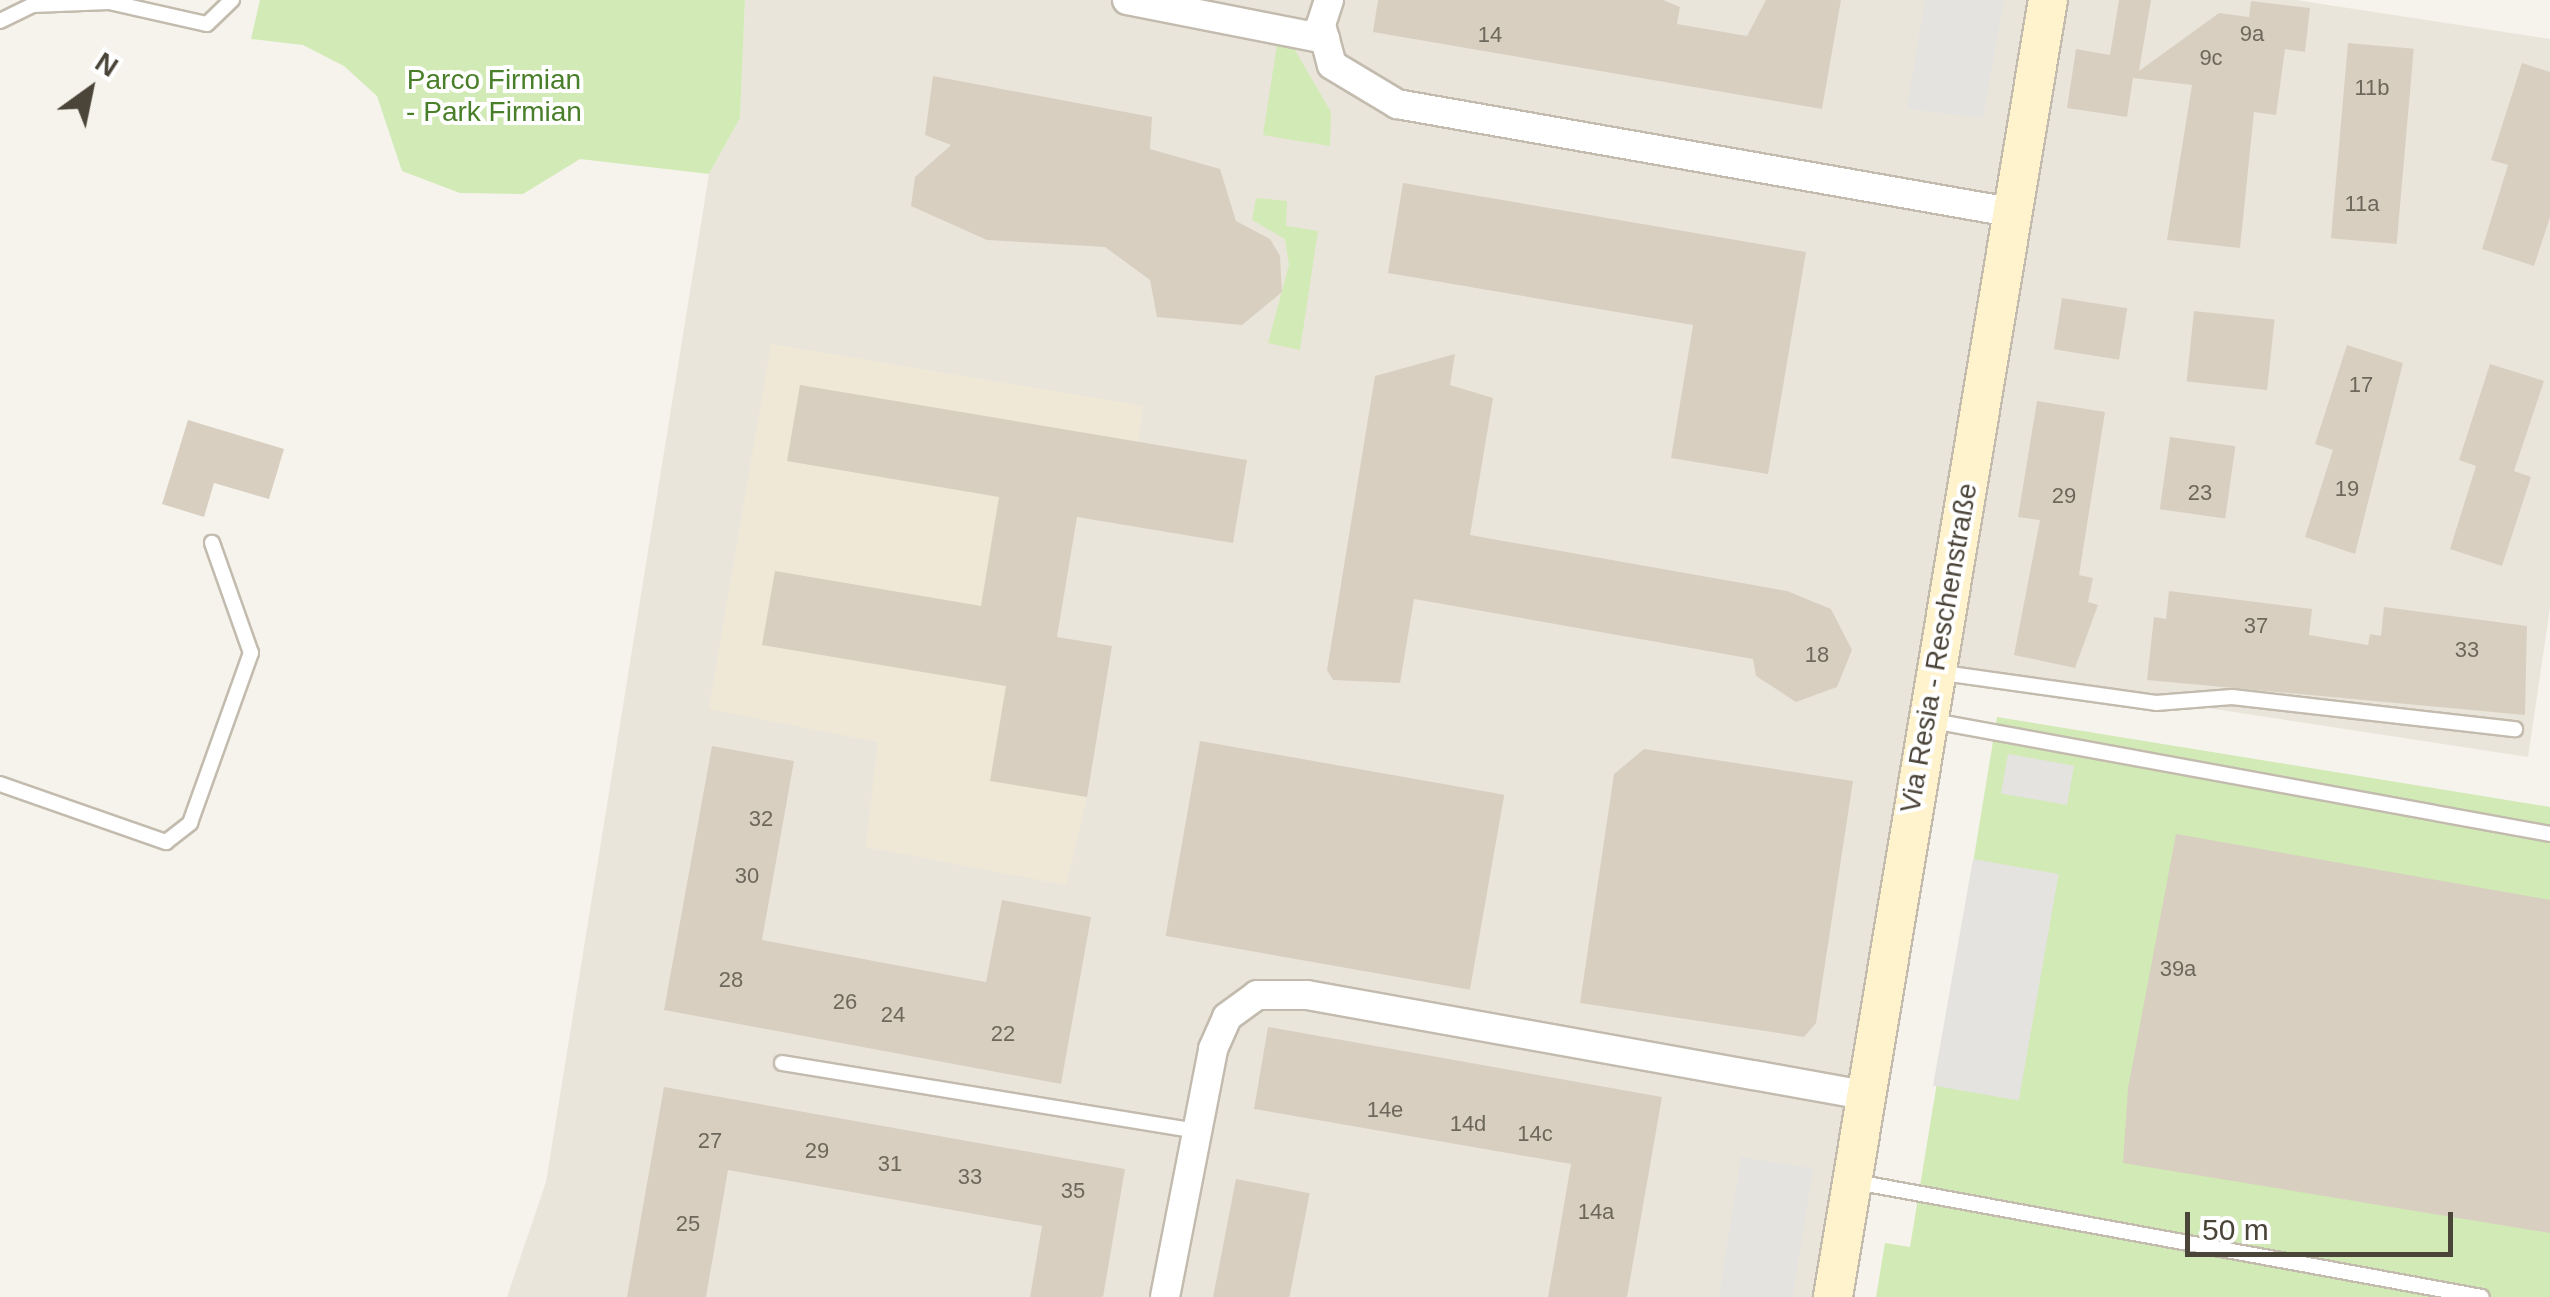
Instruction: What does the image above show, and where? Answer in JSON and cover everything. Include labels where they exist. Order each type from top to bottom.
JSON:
[{"type":"main road","name":"Via Resia - Reschenstraße","points":[[1833,1297],[2048,0]]},
{"type":"street","points":[[1128,0],[1325,39]]},
{"type":"street","points":[[1329,0],[1325,39],[1332,65],[1396,104],[2010,212]]},
{"type":"street","points":[[1165,1297],[1193,1130],[1227,1016],[1258,995],[1307,995],[1864,1095]]},
{"type":"lane","points":[[0,20],[32,5],[109,2],[207,24],[232,0]]},
{"type":"lane","points":[[0,784],[166,842],[190,823],[251,653],[212,544]]},
{"type":"lane","points":[[1936,672],[2156,704],[2232,696],[2515,729]]},
{"type":"lane","points":[[1927,720],[2550,834]]},
{"type":"lane","points":[[782,1063],[1193,1130]]},
{"type":"lane","points":[[1851,1181],[2482,1297]]},
{"type":"shaded area","points":[[745,0],[2296,0],[2550,39],[2550,608],[2528,757],[1920,664],[1833,1297],[507,1297],[546,1182],[709,174],[740,118]]},
{"type":"shaded area","points":[[1925,0],[2004,0],[1983,118],[1907,109]]},
{"type":"shaded area","points":[[771,344],[1143,406],[1138,442],[787,461],[999,497],[981,606],[775,571],[762,645],[1006,686],[991,780],[1087,797],[1066,885],[866,847],[878,742],[709,709]]},
{"type":"shaded area","points":[[2008,754],[2074,766],[2067,805],[2001,793]]},
{"type":"shaded area","points":[[1973,859],[2059,874],[2019,1101],[1933,1086]]},
{"type":"shaded area","points":[[1741,1157],[1813,1168],[1793,1297],[1719,1297]]},
{"type":"green space","name":"Parco Firmian - Park Firmian","points":[[260,0],[745,0],[740,118],[709,174],[580,159],[523,194],[460,193],[402,171],[377,96],[344,66],[303,45],[251,39]]},
{"type":"green space","points":[[1278,38],[1292,45],[1331,112],[1330,146],[1263,135]]},
{"type":"green space","points":[[1256,198],[1287,201],[1286,226],[1318,231],[1300,350],[1268,343],[1289,265],[1285,239],[1252,220]]},
{"type":"green space","points":[[1997,717],[2550,807],[2550,1297],[1876,1297],[1885,1243],[1910,1247]]},
{"type":"building","points":[[1378,0],[1663,0],[1680,7],[1677,24],[1747,36],[1766,0],[1841,0],[1822,109],[1373,32]]},
{"type":"building","points":[[2119,0],[2151,0],[2139,71],[2219,13],[2249,17],[2251,1],[2310,8],[2305,52],[2285,49],[2276,115],[2254,112],[2240,248],[2167,240],[2192,85],[2133,78],[2127,117],[2067,108],[2076,49],[2110,55]]},
{"type":"building","points":[[2348,43],[2414,49],[2397,244],[2331,238]]},
{"type":"building","points":[[2522,63],[2550,72],[2550,217],[2534,266],[2482,249],[2508,165],[2491,160]]},
{"type":"building","points":[[933,76],[1152,117],[1150,149],[1220,169],[1236,221],[1270,239],[1280,256],[1282,292],[1242,325],[1157,317],[1150,280],[1105,247],[987,240],[911,206],[915,177],[951,145],[925,135]]},
{"type":"building","points":[[1403,183],[1806,252],[1768,474],[1671,458],[1693,325],[1388,273]]},
{"type":"building","points":[[2062,298],[2127,308],[2119,360],[2054,349]]},
{"type":"building","points":[[2194,311],[2275,319],[2267,390],[2187,382]]},
{"type":"building","points":[[2347,345],[2403,363],[2355,554],[2305,537],[2333,450],[2315,444]]},
{"type":"building","points":[[1455,354],[1450,385],[1493,398],[1470,535],[1787,591],[1831,609],[1852,650],[1837,687],[1796,702],[1756,676],[1753,659],[1414,599],[1400,683],[1333,680],[1327,670],[1375,376]]},
{"type":"building","points":[[2490,364],[2544,381],[2514,471],[2531,477],[2502,566],[2450,549],[2476,466],[2459,460]]},
{"type":"building","points":[[800,385],[1247,460],[1233,543],[1077,517],[1057,637],[1112,646],[1087,797],[990,781],[1006,686],[762,645],[775,571],[981,606],[999,497],[787,461]]},
{"type":"building","points":[[2037,401],[2105,412],[2079,575],[2093,578],[2088,602],[2098,605],[2075,668],[2014,655],[2040,520],[2018,517]]},
{"type":"building","points":[[188,420],[284,449],[269,499],[214,483],[204,517],[162,504]]},
{"type":"building","points":[[2170,437],[2235,446],[2225,518],[2160,509]]},
{"type":"building","points":[[2169,591],[2312,609],[2309,635],[2368,645],[2370,634],[2381,636],[2384,607],[2527,626],[2525,715],[2147,680],[2154,617],[2166,619]]},
{"type":"building","points":[[1200,741],[1504,795],[1470,990],[1166,936]]},
{"type":"building","points":[[712,746],[794,761],[762,940],[986,982],[1002,900],[1091,917],[1061,1084],[664,1010]]},
{"type":"building","points":[[1644,749],[1853,781],[1816,1023],[1804,1037],[1580,1003],[1614,774]]},
{"type":"building","points":[[2176,834],[2550,900],[2550,1233],[2123,1163],[2128,1088]]},
{"type":"building","points":[[1268,1027],[1662,1097],[1627,1297],[1548,1297],[1571,1164],[1254,1109]]},
{"type":"building","points":[[664,1087],[1125,1169],[1103,1297],[1030,1297],[1042,1226],[728,1170],[706,1297],[627,1297]]},
{"type":"building","points":[[1236,1179],[1310,1193],[1289,1297],[1213,1297]]}]
